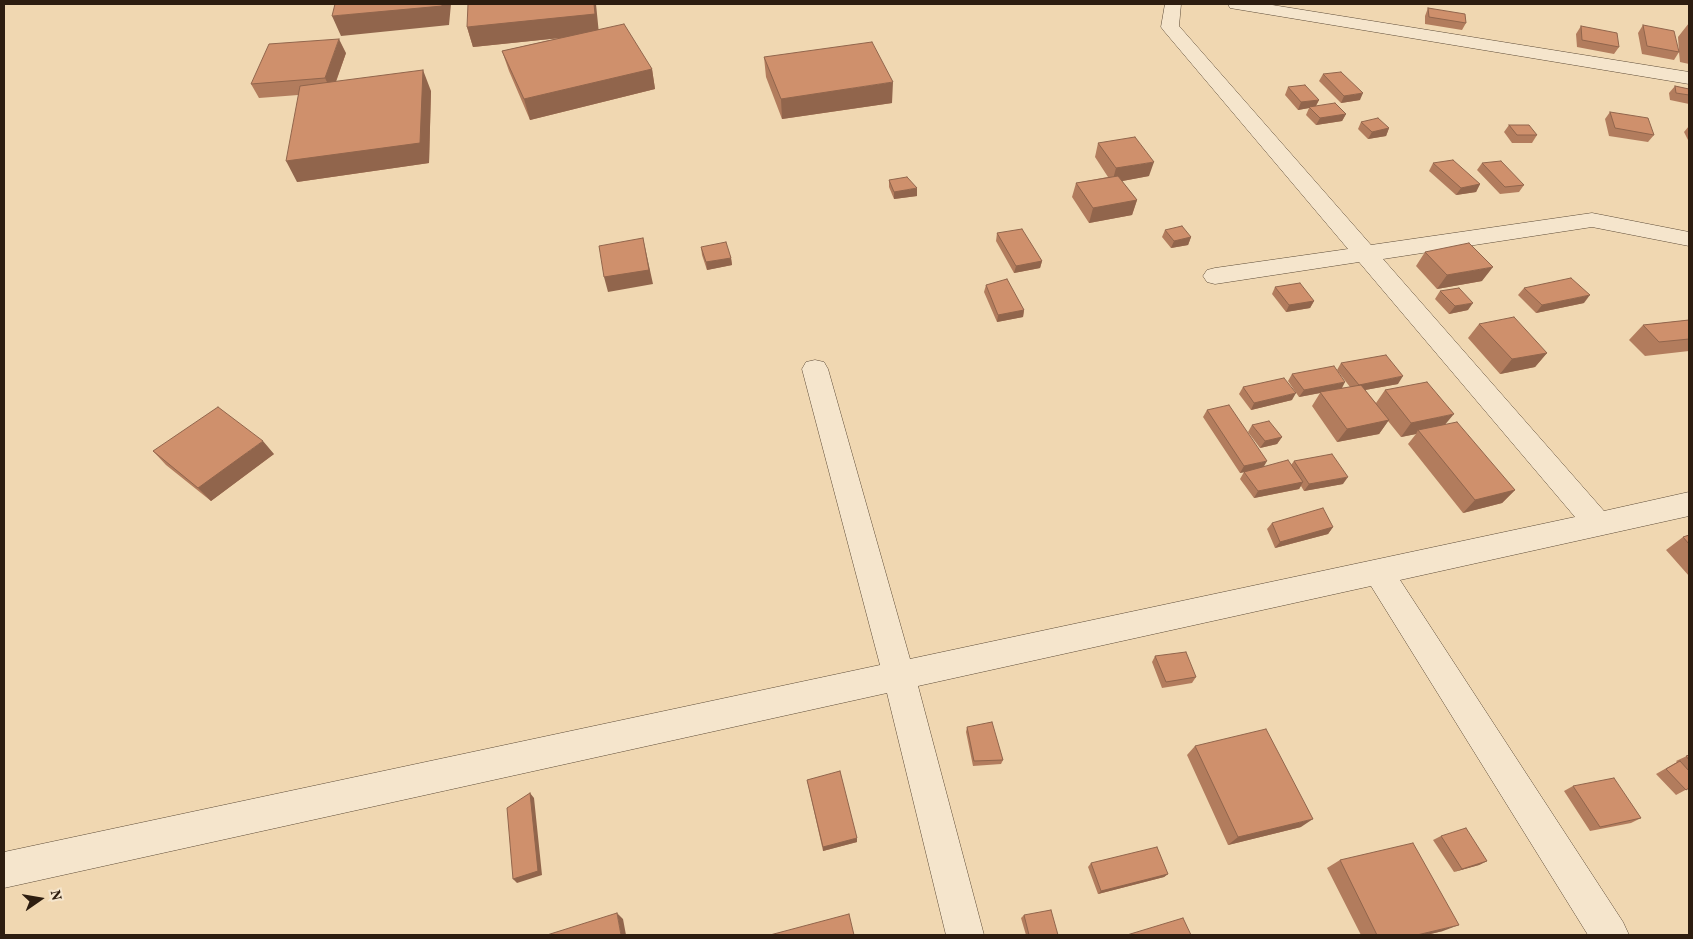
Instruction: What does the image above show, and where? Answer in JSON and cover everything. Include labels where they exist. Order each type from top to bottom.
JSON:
[{"type":"street","points":[[1173,4],[1170,26],[1598,524]]},
{"type":"street","points":[[1236,4],[1689,78]]},
{"type":"street","points":[[1215,276],[1592,220],[1689,239]]},
{"type":"street","points":[[815,369],[899,676],[965,935]]},
{"type":"street","points":[[4,870],[1689,504]]},
{"type":"street","points":[[1378,572],[1610,935]]},
{"type":"building","points":[[335,4],[442,4],[442,6],[332,16]]},
{"type":"building","points":[[468,4],[594,4],[595,14],[467,27]]},
{"type":"building","points":[[1428,8],[1465,14],[1466,23],[1429,17]]},
{"type":"building","points":[[624,24],[652,69],[524,99],[502,51]]},
{"type":"building","points":[[1643,25],[1674,31],[1679,52],[1647,46]]},
{"type":"building","points":[[1581,26],[1617,33],[1619,47],[1582,40]]},
{"type":"building","points":[[339,39],[325,78],[251,84],[269,44]]},
{"type":"building","points":[[872,42],[893,82],[781,99],[764,57]]},
{"type":"building","points":[[423,70],[420,143],[286,161],[300,86]]},
{"type":"building","points":[[1341,72],[1363,93],[1344,96],[1323,74]]},
{"type":"building","points":[[1305,85],[1319,100],[1301,102],[1288,87]]},
{"type":"building","points":[[1675,86],[1689,89],[1689,95],[1676,93]]},
{"type":"building","points":[[1335,103],[1346,114],[1320,118],[1309,107]]},
{"type":"building","points":[[1610,112],[1648,118],[1654,135],[1615,128]]},
{"type":"building","points":[[1378,118],[1389,128],[1372,132],[1361,122]]},
{"type":"building","points":[[1509,125],[1529,125],[1537,135],[1517,135]]},
{"type":"building","points":[[1135,137],[1154,162],[1116,168],[1098,143]]},
{"type":"building","points":[[1453,160],[1480,184],[1461,188],[1433,163]]},
{"type":"building","points":[[1501,161],[1524,185],[1505,187],[1482,163]]},
{"type":"building","points":[[1118,176],[1137,200],[1093,208],[1076,183]]},
{"type":"building","points":[[907,177],[917,188],[894,192],[889,180]]},
{"type":"building","points":[[1182,226],[1191,237],[1174,241],[1165,230]]},
{"type":"building","points":[[1022,229],[1042,261],[1016,266],[997,233]]},
{"type":"building","points":[[643,238],[649,270],[604,277],[599,246]]},
{"type":"building","points":[[726,242],[731,258],[706,262],[701,247]]},
{"type":"building","points":[[1469,243],[1493,267],[1447,275],[1425,252]]},
{"type":"building","points":[[1571,278],[1590,295],[1542,305],[1524,288]]},
{"type":"building","points":[[1007,279],[1024,310],[998,315],[986,285]]},
{"type":"building","points":[[1300,283],[1314,301],[1289,305],[1275,287]]},
{"type":"building","points":[[1459,288],[1473,303],[1455,306],[1440,291]]},
{"type":"building","points":[[1514,317],[1547,353],[1512,359],[1479,324]]},
{"type":"building","points":[[1689,320],[1689,339],[1659,342],[1643,325]]},
{"type":"building","points":[[1386,355],[1403,376],[1359,385],[1341,363]]},
{"type":"building","points":[[1334,366],[1345,382],[1304,390],[1292,374]]},
{"type":"building","points":[[1284,378],[1296,393],[1254,403],[1243,387]]},
{"type":"building","points":[[1427,382],[1454,414],[1411,423],[1385,390]]},
{"type":"building","points":[[1361,385],[1389,420],[1347,429],[1320,392]]},
{"type":"building","points":[[1229,405],[1267,461],[1244,466],[1207,410]]},
{"type":"building","points":[[218,407],[263,441],[198,488],[153,451]]},
{"type":"building","points":[[1269,421],[1282,437],[1265,441],[1252,425]]},
{"type":"building","points":[[1457,422],[1515,490],[1475,500],[1418,430]]},
{"type":"building","points":[[1332,454],[1348,477],[1309,484],[1294,461]]},
{"type":"building","points":[[1288,460],[1303,482],[1258,491],[1244,472]]},
{"type":"building","points":[[1323,508],[1333,527],[1280,542],[1272,523]]},
{"type":"building","points":[[1689,535],[1689,544],[1683,537]]},
{"type":"building","points":[[1186,652],[1196,677],[1166,682],[1155,656]]},
{"type":"building","points":[[992,722],[1003,760],[974,761],[967,727]]},
{"type":"building","points":[[1266,729],[1313,819],[1238,837],[1195,746]]},
{"type":"building","points":[[1680,761],[1689,771],[1689,788],[1686,790],[1666,769]]},
{"type":"building","points":[[840,771],[857,838],[823,847],[807,780]]},
{"type":"building","points":[[1614,778],[1641,818],[1600,827],[1573,786]]},
{"type":"building","points":[[530,793],[538,871],[513,879],[507,808]]},
{"type":"building","points":[[1466,828],[1487,861],[1462,869],[1441,836]]},
{"type":"building","points":[[1413,843],[1459,925],[1417,935],[1377,935],[1340,860]]},
{"type":"building","points":[[1157,847],[1168,874],[1101,891],[1091,863]]},
{"type":"building","points":[[1051,910],[1058,935],[1029,935],[1024,915]]},
{"type":"building","points":[[617,913],[621,935],[547,935]]},
{"type":"building","points":[[849,914],[854,935],[770,935]]},
{"type":"building","points":[[1183,918],[1191,935],[1127,935]]}]
